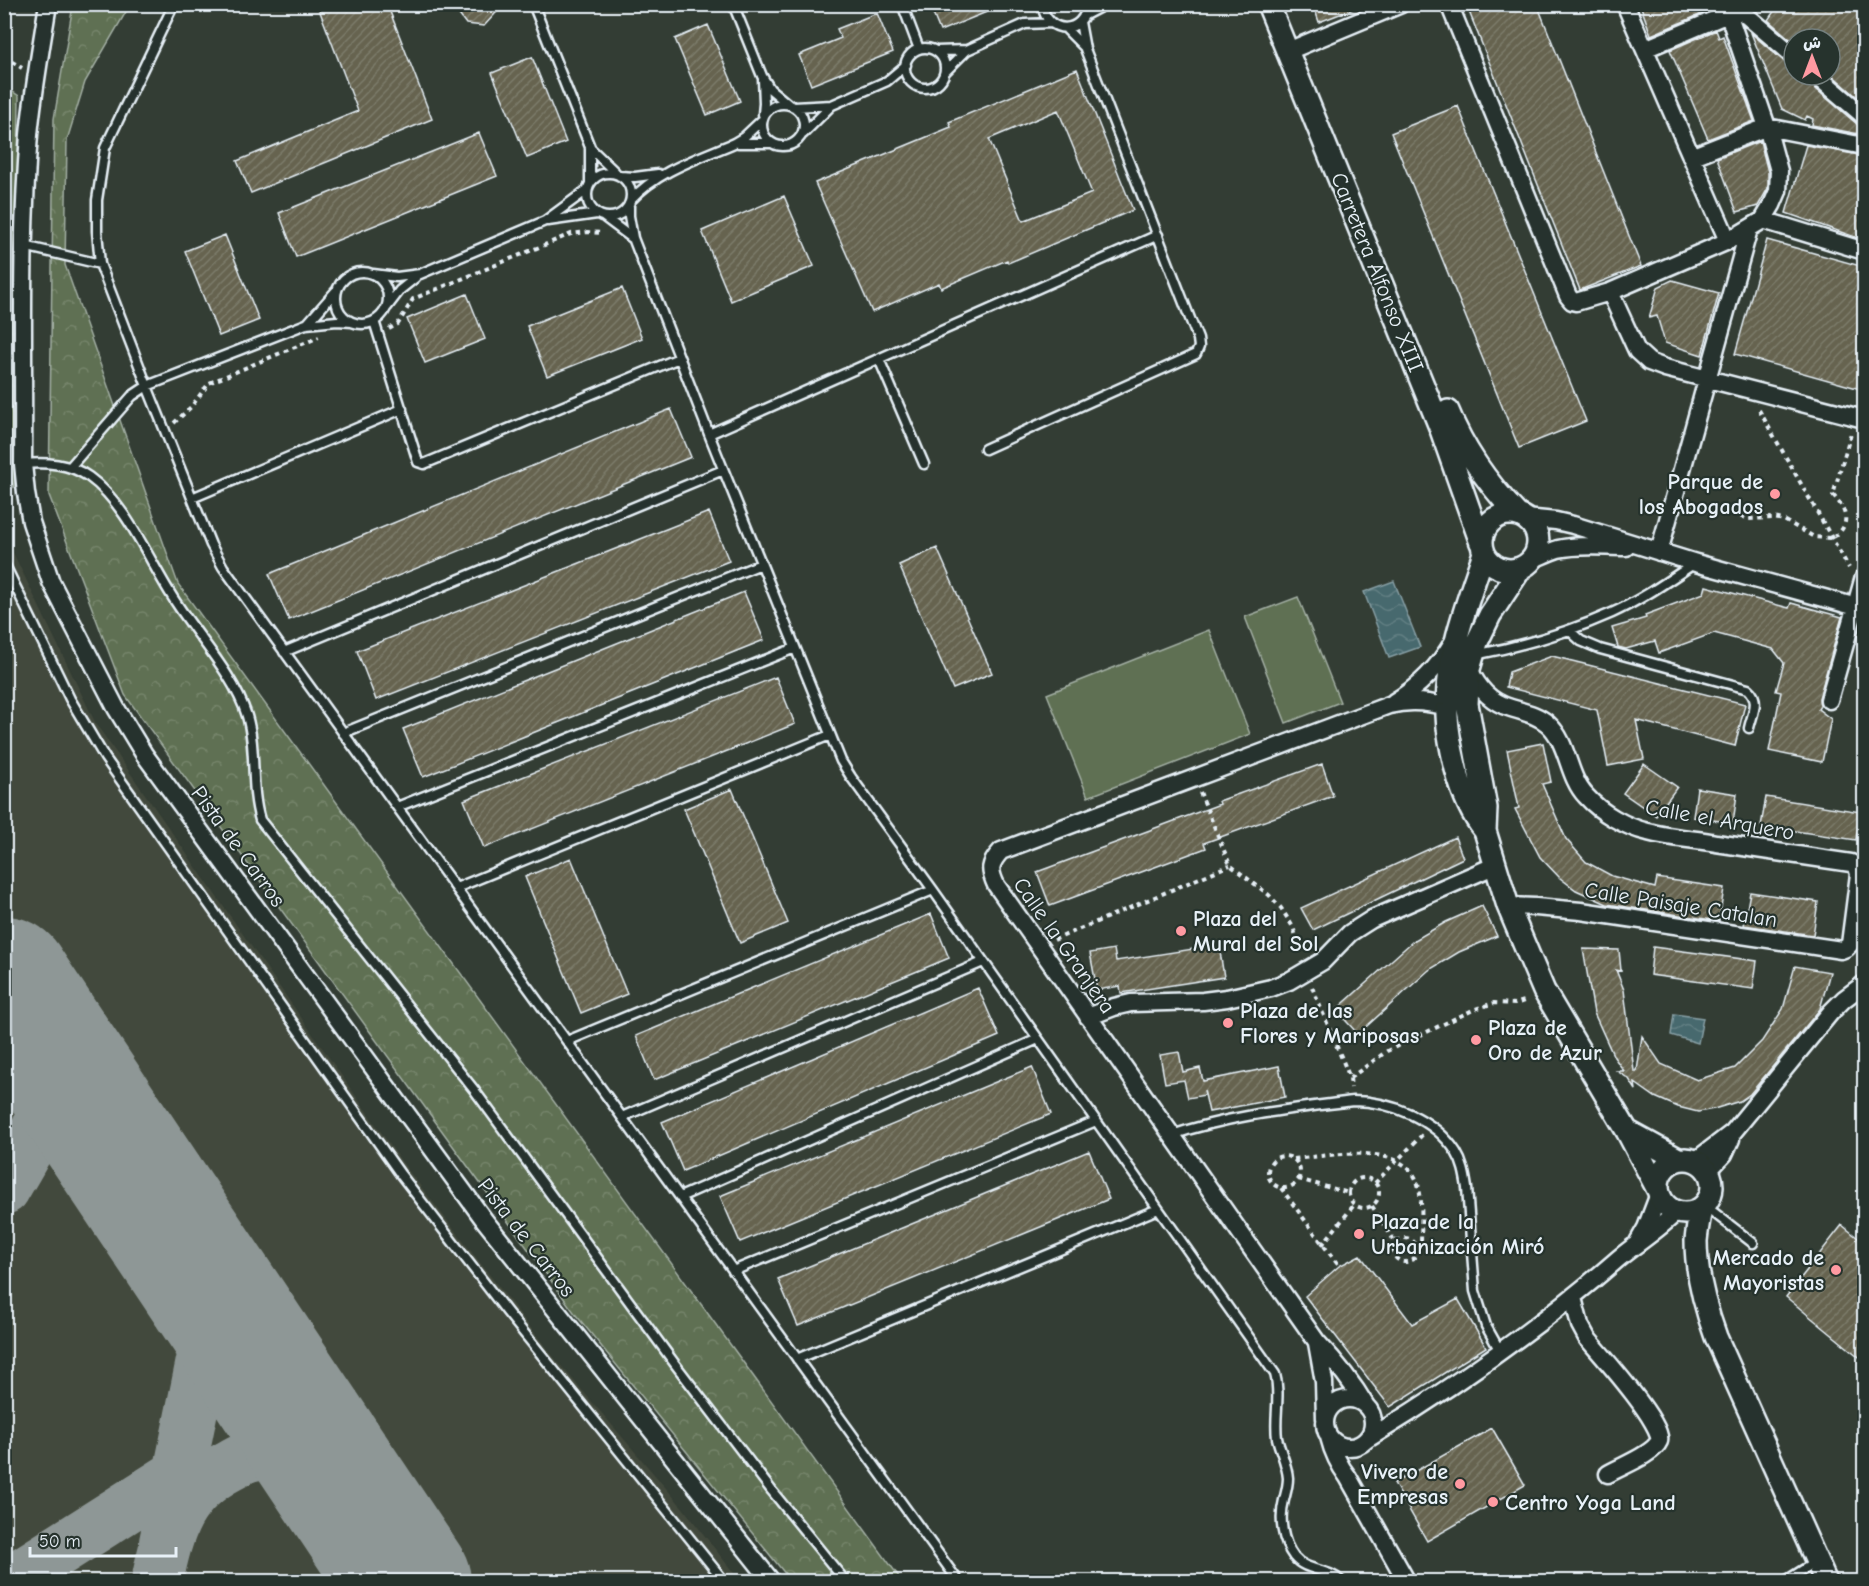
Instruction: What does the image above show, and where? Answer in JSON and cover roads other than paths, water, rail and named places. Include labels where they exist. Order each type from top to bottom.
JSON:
[{"type":"street","name":"Pista de Carros","points":[[48,4],[29,134],[24,246],[23,464],[31,522],[51,582],[116,708],[144,754],[485,1221],[772,1581]]},
{"type":"street","name":"Carretera Alfonso XIII","points":[[1268,4],[1293,49],[1458,434],[1485,478],[1521,516]]},
{"type":"street","name":"Carretera Alfonso XIII","points":[[1282,4],[1293,49],[1440,427],[1482,548]]},
{"type":"street","points":[[1293,49],[1401,4]]},
{"type":"street","points":[[1449,4],[1572,301],[1580,302],[1610,292],[1728,241],[1756,224],[1864,251]]},
{"type":"street","points":[[1625,4],[1728,241]]},
{"type":"street","points":[[1645,49],[1728,8]]},
{"type":"street","points":[[1728,8],[1782,47]]},
{"type":"street","points":[[1652,550],[1674,499],[1733,288],[1756,224],[1778,191],[1779,171],[1767,127],[1728,8]]},
{"type":"street","points":[[1830,87],[1864,116]]},
{"type":"street","points":[[1691,158],[1767,127],[1864,146]]},
{"type":"street","points":[[1610,292],[1637,351],[1649,362],[1864,419]]},
{"type":"street","points":[[1690,1209],[1665,1205],[1627,1131],[1544,991],[1508,906],[1485,831],[1472,812],[1460,783],[1446,707],[1455,639],[1482,548],[1483,532],[1489,522],[1509,513],[1556,521],[1696,563],[1860,608]]},
{"type":"street","points":[[1485,831],[1486,808],[1467,704],[1471,662],[1490,615],[1536,552],[1537,534],[1532,525],[1521,516]]},
{"type":"street","points":[[1482,548],[1490,562],[1500,568],[1510,570],[1557,549],[1590,546],[1652,550]]},
{"type":"street","points":[[1829,700],[1860,608],[1863,584]]},
{"type":"street","name":"Calle la Granjera","points":[[1368,1409],[1336,1361],[1317,1342],[1088,1017],[990,873],[993,860],[1000,851],[1389,705],[1405,696],[1434,671],[1455,639]]},
{"type":"street","name":"Calle el Arquero","points":[[1471,662],[1484,693],[1495,701],[1538,717],[1548,724],[1557,734],[1576,781],[1586,796],[1614,818],[1649,832],[1851,863],[1857,867],[1859,874],[1850,944],[1846,948]]},
{"type":"street","name":"Calle la Granjera","points":[[1389,705],[1418,701],[1432,702],[1446,707]]},
{"type":"street","points":[[1088,1017],[1114,1006],[1131,1003],[1203,1001],[1271,988],[1289,981],[1323,961],[1360,926],[1496,865]]},
{"type":"street","name":"Calle Paisaje Catalan","points":[[1508,906],[1581,911],[1834,950],[1846,948]]},
{"type":"street","points":[[1637,1243],[1646,1227],[1658,1192],[1658,1180],[1662,1171],[1669,1164],[1694,1164],[1724,1154],[1733,1132],[1831,1012],[1864,984]]},
{"type":"street","points":[[1400,1420],[1389,1419],[1352,1400],[1344,1400],[1331,1408],[1327,1414],[1327,1429],[1336,1444],[1345,1447],[1360,1443],[1400,1420],[1573,1298],[1637,1243],[1712,1192],[1712,1185],[1694,1164],[1627,1131]]},
{"type":"street","points":[[1690,1209],[1701,1290],[1716,1337],[1826,1581]]},
{"type":"street","points":[[1573,1298],[1580,1325],[1587,1338],[1635,1397],[1660,1436],[1651,1452],[1608,1474]]},
{"type":"street","name":"Calle la Granjera","points":[[1317,1342],[1324,1382],[1327,1429],[1332,1451],[1407,1581]]},
{"type":"street","points":[[1348,1477],[1360,1443],[1373,1426],[1368,1409]]},
{"type":"lane","points":[[174,4],[105,148],[97,200],[100,264],[211,545],[223,567],[284,652],[959,1581]]},
{"type":"lane","points":[[533,4],[590,147],[628,184],[630,189],[629,216],[633,238],[708,434],[837,753],[851,777],[1275,1374],[1278,1390],[1277,1437],[1288,1477],[1281,1515],[1282,1528],[1289,1550],[1304,1566],[1331,1574],[1342,1581]]},
{"type":"lane","points":[[734,4],[762,76],[770,89],[803,119],[802,134]]},
{"type":"lane","points":[[902,4],[919,49]]},
{"type":"lane","points":[[985,449],[1196,354],[1199,347],[1198,339],[1085,49],[1083,18],[1087,4]]},
{"type":"lane","points":[[1042,5],[1046,18],[1051,23],[1065,28],[1074,26],[1106,4]]},
{"type":"lane","points":[[1025,24],[1042,5]]},
{"type":"lane","points":[[967,50],[919,49],[908,58],[906,74],[916,86],[931,87],[937,84],[945,72],[967,50],[1025,24],[1051,23]]},
{"type":"lane","points":[[1065,28],[1085,49]]},
{"type":"lane","points":[[936,51],[943,58],[945,72]]},
{"type":"lane","points":[[734,143],[792,145],[832,105],[887,81],[906,65]]},
{"type":"lane","points":[[762,76],[764,103],[761,129],[770,143]]},
{"type":"lane","points":[[887,81],[911,81]]},
{"type":"lane","points":[[306,324],[336,291],[340,282],[355,272],[364,271],[397,278],[420,274],[545,222],[617,215],[623,212],[641,189],[664,173],[744,137],[773,106],[832,105]]},
{"type":"lane","points":[[590,147],[588,203],[600,215],[633,238]]},
{"type":"lane","points":[[545,222],[599,175],[605,173],[635,177],[664,173]]},
{"type":"lane","points":[[708,434],[1158,235]]},
{"type":"lane","points":[[24,246],[100,264]]},
{"type":"lane","points":[[373,274],[385,285],[388,302],[385,310]]},
{"type":"lane","points":[[70,467],[132,396],[147,386],[306,324],[374,321],[400,290],[420,274]]},
{"type":"lane","points":[[336,291],[340,313],[352,322]]},
{"type":"lane","points":[[374,321],[418,462],[424,464],[679,358]]},
{"type":"lane","points":[[879,359],[924,464]]},
{"type":"lane","points":[[192,498],[402,409]]},
{"type":"lane","points":[[23,464],[56,463],[70,467],[88,476],[106,492],[122,513],[175,602],[240,699],[254,752],[256,802],[260,820],[475,1091],[675,1364],[772,1491],[846,1581]]},
{"type":"lane","points":[[284,652],[723,470]]},
{"type":"lane","points":[[4,563],[69,699],[105,758],[401,1175],[507,1312],[725,1581]]},
{"type":"lane","points":[[1471,662],[1569,631],[1614,612],[1656,589],[1696,563]]},
{"type":"lane","points":[[343,733],[761,564]]},
{"type":"lane","points":[[1569,631],[1581,641],[1600,649],[1748,689],[1752,692],[1756,702],[1749,728]]},
{"type":"lane","points":[[397,807],[795,648]]},
{"type":"lane","points":[[456,888],[830,735]]},
{"type":"lane","points":[[567,1041],[933,890]]},
{"type":"lane","points":[[622,1117],[983,962]]},
{"type":"lane","points":[[680,1197],[1038,1039]]},
{"type":"lane","points":[[1172,1135],[1200,1125],[1246,1116],[1353,1101],[1382,1104],[1432,1126],[1455,1151],[1464,1171],[1475,1291],[1486,1326],[1500,1351]]},
{"type":"lane","points":[[734,1271],[1096,1121]]},
{"type":"lane","points":[[797,1359],[1158,1209]]},
{"type":"lane","points":[[1690,1209],[1753,1243]]},
{"type":"lane","points":[[1784,1581],[1818,1561]]},
{"type":"water","points":[[1394,581],[1420,647],[1389,658],[1364,592]]},
{"type":"water","points":[[1674,1014],[1703,1018],[1698,1043],[1671,1035]]},
{"type":"place","name":"Parque de los Abogados","points":[[1775,494]]},
{"type":"place","name":"Plaza del Mural del Sol","points":[[1181,931]]},
{"type":"place","name":"Plaza de las Flores y Mariposas","points":[[1228,1023]]},
{"type":"place","name":"Plaza de Oro de Azur","points":[[1476,1040]]},
{"type":"place","name":"Plaza de la Urbanización Miró","points":[[1359,1234]]},
{"type":"place","name":"Mercado de Mayoristas","points":[[1836,1270]]},
{"type":"place","name":"Vivero de Empresas","points":[[1460,1484]]},
{"type":"place","name":"Centro Yoga Land","points":[[1493,1502]]}]
